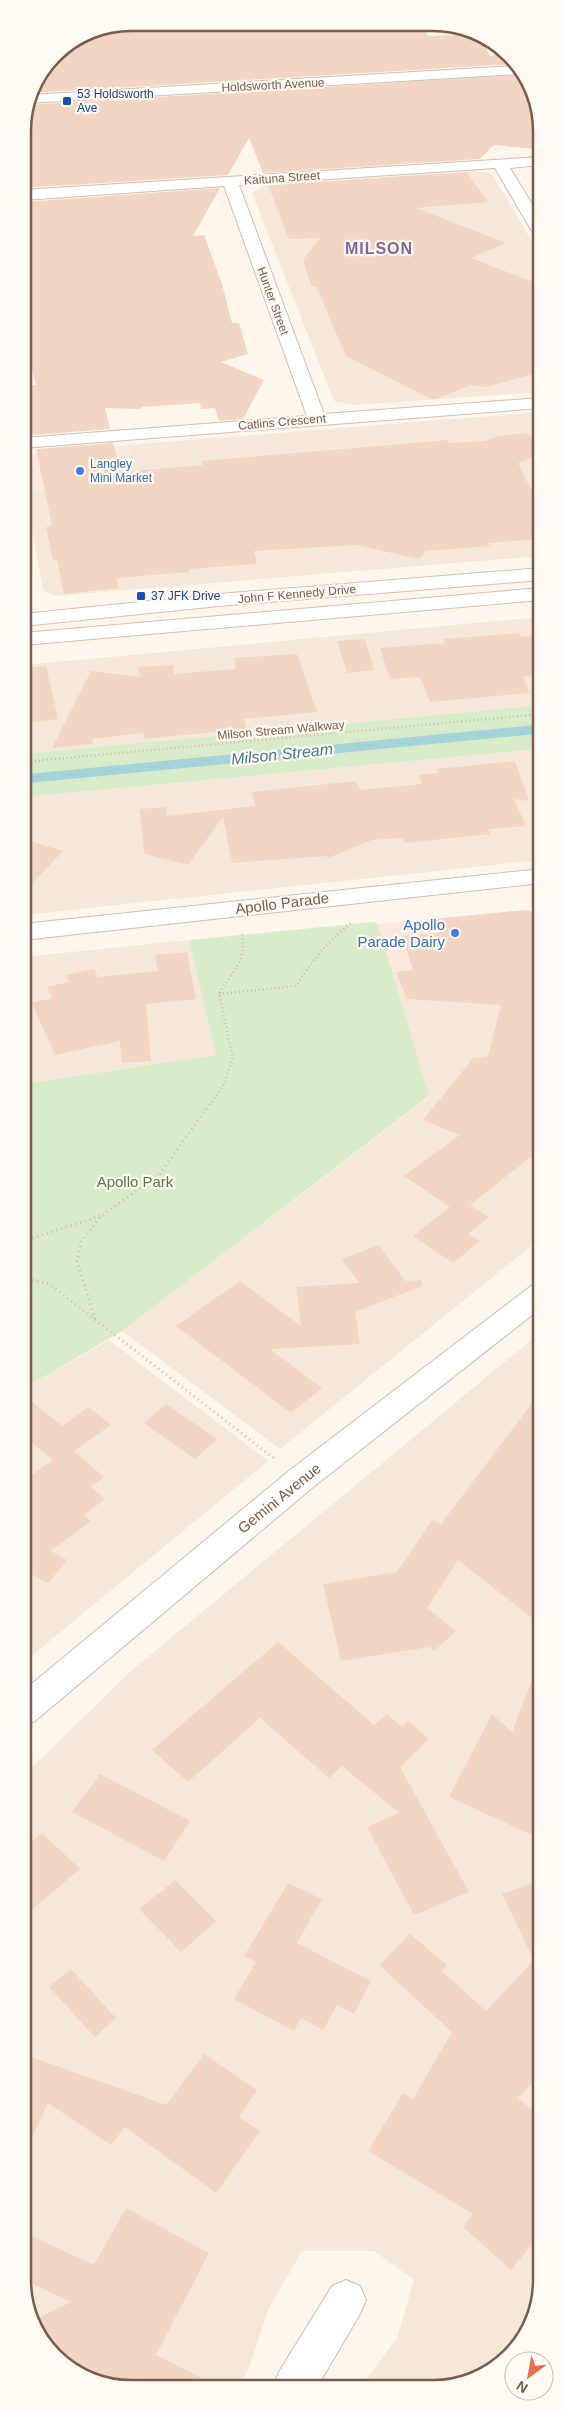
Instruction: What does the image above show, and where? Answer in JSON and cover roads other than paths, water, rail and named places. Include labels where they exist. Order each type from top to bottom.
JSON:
[{"type":"street","name":"Holdsworth Avenue","points":[[37,99],[512,70]]},
{"type":"street","name":"Kaituna Street","points":[[31,194],[533,162]]},
{"type":"street","points":[[500,164],[533,220]]},
{"type":"street","name":"Hunter Street","points":[[230,182],[317,419]]},
{"type":"street","name":"Catlins Crescent","points":[[31,442],[533,404]]},
{"type":"street","name":"John F Kennedy Drive","points":[[31,619],[218,600],[533,575]]},
{"type":"street","name":"John F Kennedy Drive","points":[[31,638],[533,595]]},
{"type":"street","name":"Apollo Parade","points":[[31,931],[341,896],[533,877]]},
{"type":"street","name":"Gemini Avenue","points":[[31,1704],[301,1479],[533,1299]]},
{"type":"street","points":[[298,2380],[346,2300]]},
{"type":"waterway","name":"Milson Stream","points":[[31,778],[533,730]]},
{"type":"place","name":"53 Holdsworth Ave","points":[[67,101]]},
{"type":"place","name":"Langley Mini Market","points":[[80,471]]},
{"type":"place","name":"37 JFK Drive","points":[[141,596]]},
{"type":"place","name":"Apollo Parade Dairy","points":[[455,933]]},
{"type":"district","name":"MILSON","points":[[379,248]]},
{"type":"park label","name":"Apollo Park","points":[[135,1181]]}]
